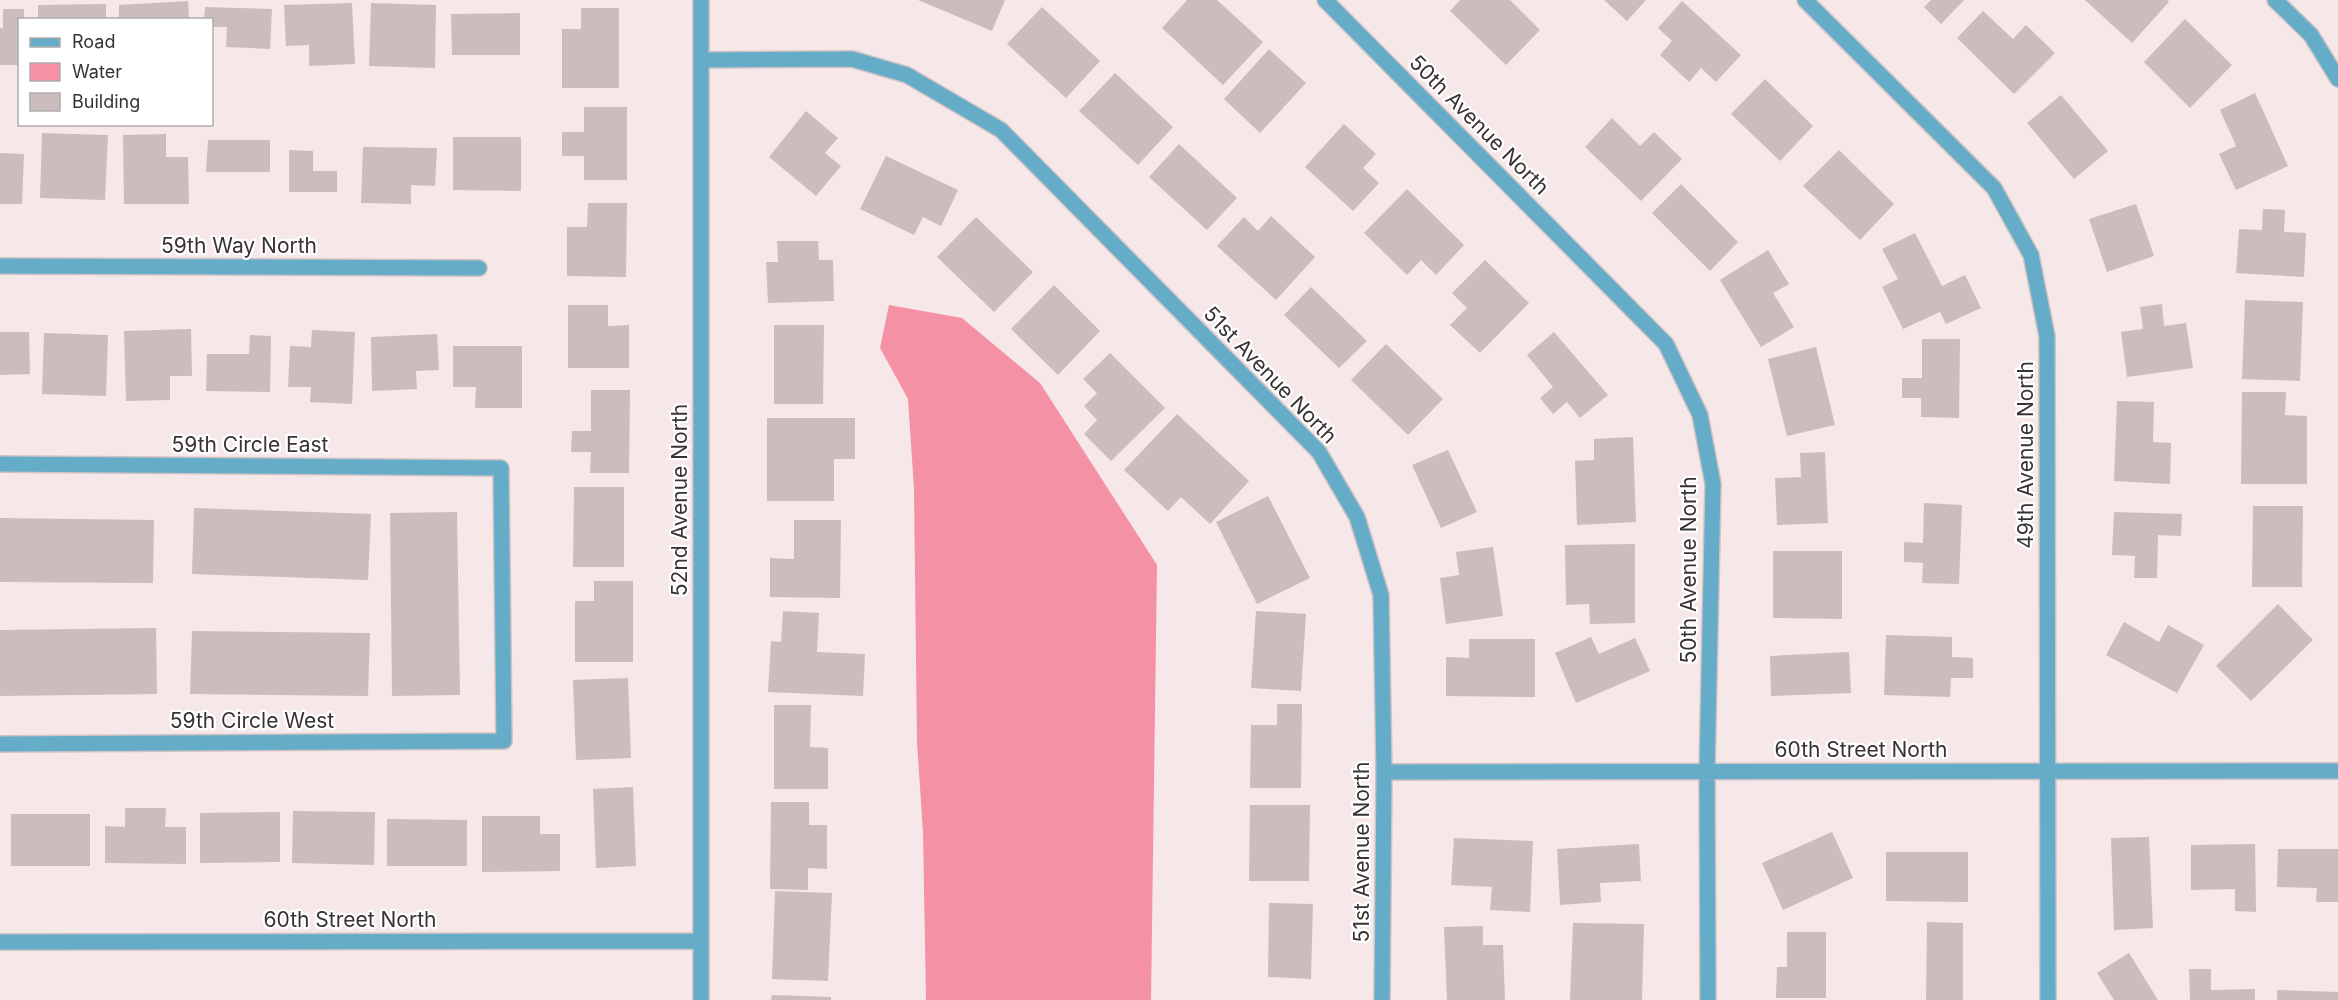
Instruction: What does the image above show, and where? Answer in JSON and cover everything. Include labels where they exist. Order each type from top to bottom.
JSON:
[{"type":"street","name":"52nd Avenue North","points":[[701,0],[701,1000]]},
{"type":"street","name":"50th Avenue North","points":[[1325,0],[1666,344],[1700,415],[1713,484],[1707,772],[1708,1000]]},
{"type":"street","name":"49th Avenue North","points":[[1805,0],[1994,188],[2031,255],[2047,336],[2048,1000]]},
{"type":"street","points":[[2275,0],[2311,36],[2338,79]]},
{"type":"street","name":"51st Avenue North","points":[[701,60],[852,59],[907,75],[1001,130],[1319,452],[1357,517],[1381,595],[1384,772],[1382,1000]]},
{"type":"street","name":"59th Way North","points":[[0,266],[479,268]]},
{"type":"street","name":"59th Circle East","points":[[0,464],[501,468],[504,741]]},
{"type":"street","name":"59th Circle West","points":[[0,744],[504,741]]},
{"type":"street","name":"60th Street North","points":[[1384,772],[2338,771]]},
{"type":"street","name":"60th Street North","points":[[0,942],[701,940]]},
{"type":"water","points":[[889,305],[962,318],[1040,383],[1157,565],[1151,1000],[926,1000],[923,832],[917,743],[914,489],[908,399],[880,348]]},
{"type":"building","points":[[918,0],[1005,0],[992,31]]},
{"type":"building","points":[[1187,0],[1217,0],[1263,42],[1223,85],[1162,28]]},
{"type":"building","points":[[1460,0],[1510,0],[1540,30],[1506,65],[1450,11]]},
{"type":"building","points":[[1604,0],[1646,0],[1627,21]]},
{"type":"building","points":[[1931,0],[1964,0],[1941,24],[1924,7]]},
{"type":"building","points":[[2085,0],[2167,0],[2169,2],[2132,43]]},
{"type":"building","points":[[188,1],[189,18],[119,18],[119,5]]},
{"type":"building","points":[[1682,1],[1741,55],[1716,82],[1701,68],[1689,82],[1660,55],[1672,41],[1658,28]]},
{"type":"building","points":[[352,3],[355,64],[309,66],[309,45],[286,46],[284,5]]},
{"type":"building","points":[[371,3],[436,5],[435,68],[369,66]]},
{"type":"building","points":[[106,4],[106,18],[38,18],[38,5]]},
{"type":"building","points":[[205,7],[272,9],[270,49],[226,47],[227,27],[213,27],[213,18],[204,18]]},
{"type":"building","points":[[1042,7],[1100,61],[1066,98],[1007,44]]},
{"type":"building","points":[[581,8],[619,8],[619,88],[562,88],[562,29],[581,29]]},
{"type":"building","points":[[3,9],[24,9],[24,18],[18,18],[18,65],[0,65],[0,28],[3,28]]},
{"type":"building","points":[[1983,11],[2013,39],[2026,25],[2055,53],[2014,94],[1957,38]]},
{"type":"building","points":[[520,13],[520,55],[452,55],[451,14]]},
{"type":"building","points":[[2185,19],[2232,65],[2190,108],[2144,62]]},
{"type":"building","points":[[1269,49],[1306,83],[1260,133],[1224,99]]},
{"type":"building","points":[[1115,73],[1173,127],[1138,165],[1079,111]]},
{"type":"building","points":[[1765,79],[1813,126],[1780,161],[1731,114]]},
{"type":"building","points":[[2255,93],[2288,166],[2236,190],[2219,154],[2236,146],[2220,110]]},
{"type":"building","points":[[2061,95],[2108,151],[2074,179],[2027,123]]},
{"type":"building","points":[[584,107],[627,107],[627,180],[584,180],[584,156],[562,156],[562,132],[584,132]]},
{"type":"building","points":[[806,111],[838,138],[825,153],[841,166],[816,196],[769,157]]},
{"type":"building","points":[[1612,118],[1640,146],[1654,132],[1682,159],[1641,201],[1585,147]]},
{"type":"building","points":[[1344,124],[1376,154],[1363,168],[1379,183],[1353,211],[1305,167]]},
{"type":"building","points":[[42,133],[108,135],[105,200],[40,198]]},
{"type":"building","points":[[166,134],[166,157],[188,157],[189,204],[124,204],[123,135]]},
{"type":"building","points":[[453,137],[521,137],[521,191],[453,190]]},
{"type":"building","points":[[208,140],[270,140],[270,172],[206,172]]},
{"type":"building","points":[[1179,144],[1237,198],[1207,230],[1149,177]]},
{"type":"building","points":[[363,147],[437,148],[435,186],[411,185],[411,204],[361,203]]},
{"type":"building","points":[[289,150],[313,151],[313,171],[337,171],[337,192],[289,192]]},
{"type":"building","points":[[1839,150],[1894,204],[1860,240],[1803,186]]},
{"type":"building","points":[[0,153],[24,154],[22,204],[0,204]]},
{"type":"building","points":[[886,156],[958,190],[941,226],[923,217],[914,235],[860,209]]},
{"type":"building","points":[[1681,184],[1738,242],[1710,271],[1652,213]]},
{"type":"building","points":[[1407,189],[1464,245],[1436,275],[1421,260],[1407,275],[1364,233]]},
{"type":"building","points":[[588,203],[627,203],[626,277],[567,276],[567,227],[587,227]]},
{"type":"building","points":[[2136,204],[2154,256],[2107,272],[2089,219]]},
{"type":"building","points":[[2263,209],[2285,210],[2284,232],[2306,233],[2304,277],[2236,273],[2239,229],[2262,230]]},
{"type":"building","points":[[1271,216],[1315,257],[1276,300],[1217,246],[1244,217],[1258,231]]},
{"type":"building","points":[[976,217],[1033,272],[994,312],[937,257]]},
{"type":"building","points":[[1915,233],[1942,286],[1965,275],[1981,308],[1946,324],[1940,312],[1903,329],[1882,287],[1898,279],[1882,249]]},
{"type":"building","points":[[777,241],[818,241],[819,260],[833,260],[834,301],[768,303],[766,262],[778,262]]},
{"type":"building","points":[[1768,250],[1789,284],[1773,293],[1794,327],[1761,347],[1720,280]]},
{"type":"building","points":[[1485,260],[1529,303],[1480,353],[1450,325],[1467,308],[1452,293]]},
{"type":"building","points":[[1054,285],[1100,331],[1058,375],[1011,329]]},
{"type":"building","points":[[1311,287],[1367,341],[1339,368],[1284,315]]},
{"type":"building","points":[[2245,300],[2303,302],[2300,381],[2242,379]]},
{"type":"building","points":[[2162,304],[2164,326],[2186,323],[2193,368],[2127,377],[2121,332],[2143,329],[2140,307]]},
{"type":"building","points":[[568,305],[608,305],[608,326],[629,325],[629,368],[568,368]]},
{"type":"building","points":[[774,325],[824,325],[823,404],[774,404]]},
{"type":"building","points":[[191,329],[192,376],[170,376],[170,400],[126,401],[124,331]]},
{"type":"building","points":[[312,330],[355,332],[352,404],[310,402],[311,387],[288,387],[290,346],[311,347]]},
{"type":"building","points":[[0,332],[29,332],[30,374],[0,375]]},
{"type":"building","points":[[1554,332],[1608,395],[1580,418],[1567,402],[1553,414],[1540,398],[1553,387],[1527,355]]},
{"type":"building","points":[[44,333],[108,335],[106,396],[42,394]]},
{"type":"building","points":[[437,334],[439,370],[416,371],[417,389],[372,391],[371,337]]},
{"type":"building","points":[[250,335],[271,336],[270,392],[206,391],[207,354],[249,354]]},
{"type":"building","points":[[1922,339],[1960,339],[1959,418],[1921,417],[1921,398],[1902,398],[1902,378],[1922,378]]},
{"type":"building","points":[[1386,344],[1443,399],[1408,435],[1351,380]]},
{"type":"building","points":[[453,346],[522,346],[522,408],[475,408],[476,387],[453,387]]},
{"type":"building","points":[[1816,347],[1835,425],[1787,436],[1768,359]]},
{"type":"building","points":[[1110,353],[1165,408],[1111,461],[1084,434],[1097,420],[1084,406],[1097,393],[1083,379]]},
{"type":"building","points":[[591,390],[630,390],[629,473],[590,473],[591,452],[571,452],[572,431],[591,431]]},
{"type":"building","points":[[2242,392],[2286,392],[2285,415],[2307,416],[2307,484],[2241,484]]},
{"type":"building","points":[[2117,401],[2154,402],[2153,442],[2171,443],[2170,484],[2114,481]]},
{"type":"building","points":[[1177,414],[1249,481],[1210,524],[1181,497],[1168,511],[1124,470]]},
{"type":"building","points":[[767,418],[855,418],[855,459],[834,459],[834,501],[767,501]]},
{"type":"building","points":[[1633,437],[1636,522],[1577,525],[1575,461],[1594,460],[1594,439]]},
{"type":"building","points":[[1448,450],[1477,512],[1441,528],[1412,465]]},
{"type":"building","points":[[1825,452],[1828,523],[1777,525],[1775,478],[1801,477],[1800,453]]},
{"type":"building","points":[[574,487],[624,487],[624,567],[573,567]]},
{"type":"building","points":[[1268,496],[1310,578],[1257,604],[1216,522]]},
{"type":"building","points":[[1924,503],[1962,505],[1959,584],[1922,583],[1923,563],[1904,562],[1904,542],[1923,543]]},
{"type":"building","points":[[2253,506],[2303,506],[2302,587],[2252,587]]},
{"type":"building","points":[[194,508],[371,514],[368,580],[192,574]]},
{"type":"building","points":[[457,512],[460,695],[392,696],[390,513]]},
{"type":"building","points":[[2114,512],[2182,514],[2181,536],[2158,535],[2157,578],[2134,578],[2135,556],[2112,555]]},
{"type":"building","points":[[0,518],[154,520],[153,583],[0,582]]},
{"type":"building","points":[[794,520],[841,520],[840,598],[770,597],[770,558],[794,559]]},
{"type":"building","points":[[1635,544],[1635,623],[1590,624],[1589,604],[1566,605],[1565,545]]},
{"type":"building","points":[[1493,547],[1503,616],[1446,624],[1440,578],[1459,575],[1456,552]]},
{"type":"building","points":[[1773,551],[1842,551],[1842,619],[1773,618]]},
{"type":"building","points":[[594,581],[633,581],[633,662],[575,662],[575,601],[594,601]]},
{"type":"building","points":[[2278,604],[2313,640],[2251,701],[2216,666]]},
{"type":"building","points":[[783,611],[819,613],[817,652],[865,654],[863,696],[768,692],[771,641],[781,642]]},
{"type":"building","points":[[1256,611],[1306,614],[1301,691],[1251,688]]},
{"type":"building","points":[[2124,622],[2159,642],[2168,625],[2204,645],[2177,693],[2106,655]]},
{"type":"building","points":[[156,628],[157,694],[0,696],[0,630]]},
{"type":"building","points":[[192,631],[370,633],[368,696],[190,694]]},
{"type":"building","points":[[1886,635],[1952,637],[1952,657],[1973,658],[1973,678],[1951,678],[1950,697],[1884,695]]},
{"type":"building","points":[[1591,637],[1599,654],[1635,638],[1650,671],[1576,703],[1555,653]]},
{"type":"building","points":[[1469,639],[1535,639],[1535,697],[1446,696],[1446,657],[1469,658]]},
{"type":"building","points":[[1849,652],[1851,693],[1771,696],[1770,656]]},
{"type":"building","points":[[628,678],[631,758],[576,760],[573,680]]},
{"type":"building","points":[[1277,704],[1302,704],[1301,788],[1250,788],[1251,725],[1277,725]]},
{"type":"building","points":[[774,705],[811,705],[810,747],[828,748],[828,789],[774,789]]},
{"type":"building","points":[[633,787],[636,866],[596,868],[593,789]]},
{"type":"building","points":[[771,802],[809,802],[809,825],[827,825],[827,869],[808,868],[808,890],[770,889]]},
{"type":"building","points":[[1250,805],[1310,805],[1309,881],[1249,881]]},
{"type":"building","points":[[125,808],[166,808],[165,827],[186,827],[186,864],[105,863],[105,826],[125,827]]},
{"type":"building","points":[[293,811],[375,812],[374,865],[292,863]]},
{"type":"building","points":[[280,812],[280,862],[200,863],[200,813]]},
{"type":"building","points":[[11,814],[90,814],[90,866],[11,866]]},
{"type":"building","points":[[482,816],[540,816],[540,834],[560,834],[560,871],[482,872]]},
{"type":"building","points":[[387,819],[467,820],[467,866],[387,866]]},
{"type":"building","points":[[1832,832],[1853,878],[1783,910],[1762,863]]},
{"type":"building","points":[[2149,837],[2153,928],[2114,930],[2111,838]]},
{"type":"building","points":[[1454,838],[1533,841],[1530,912],[1490,910],[1492,887],[1451,885]]},
{"type":"building","points":[[1639,844],[1641,881],[1600,883],[1601,902],[1560,905],[1557,849]]},
{"type":"building","points":[[2255,844],[2256,912],[2235,911],[2235,889],[2191,890],[2191,845]]},
{"type":"building","points":[[2278,849],[2338,849],[2338,902],[2316,902],[2317,888],[2277,887]]},
{"type":"building","points":[[1886,852],[1968,852],[1968,902],[1886,901]]},
{"type":"building","points":[[775,891],[832,893],[828,981],[772,979]]},
{"type":"building","points":[[1269,903],[1313,904],[1311,979],[1268,977]]},
{"type":"building","points":[[1927,922],[1963,923],[1963,1000],[1926,1000]]},
{"type":"building","points":[[1573,923],[1644,924],[1642,1000],[1570,1000]]},
{"type":"building","points":[[1483,926],[1483,945],[1503,945],[1505,1000],[1447,1000],[1444,927]]},
{"type":"building","points":[[1787,932],[1826,932],[1826,998],[1776,998],[1777,967],[1787,967]]},
{"type":"building","points":[[2129,953],[2158,1000],[2114,1000],[2097,973]]},
{"type":"building","points":[[2189,969],[2211,969],[2211,990],[2255,989],[2255,1000],[2190,1000]]},
{"type":"building","points":[[2277,990],[2338,992],[2338,1000],[2277,1000]]},
{"type":"building","points":[[772,995],[831,997],[831,1000],[771,1000]]}]
